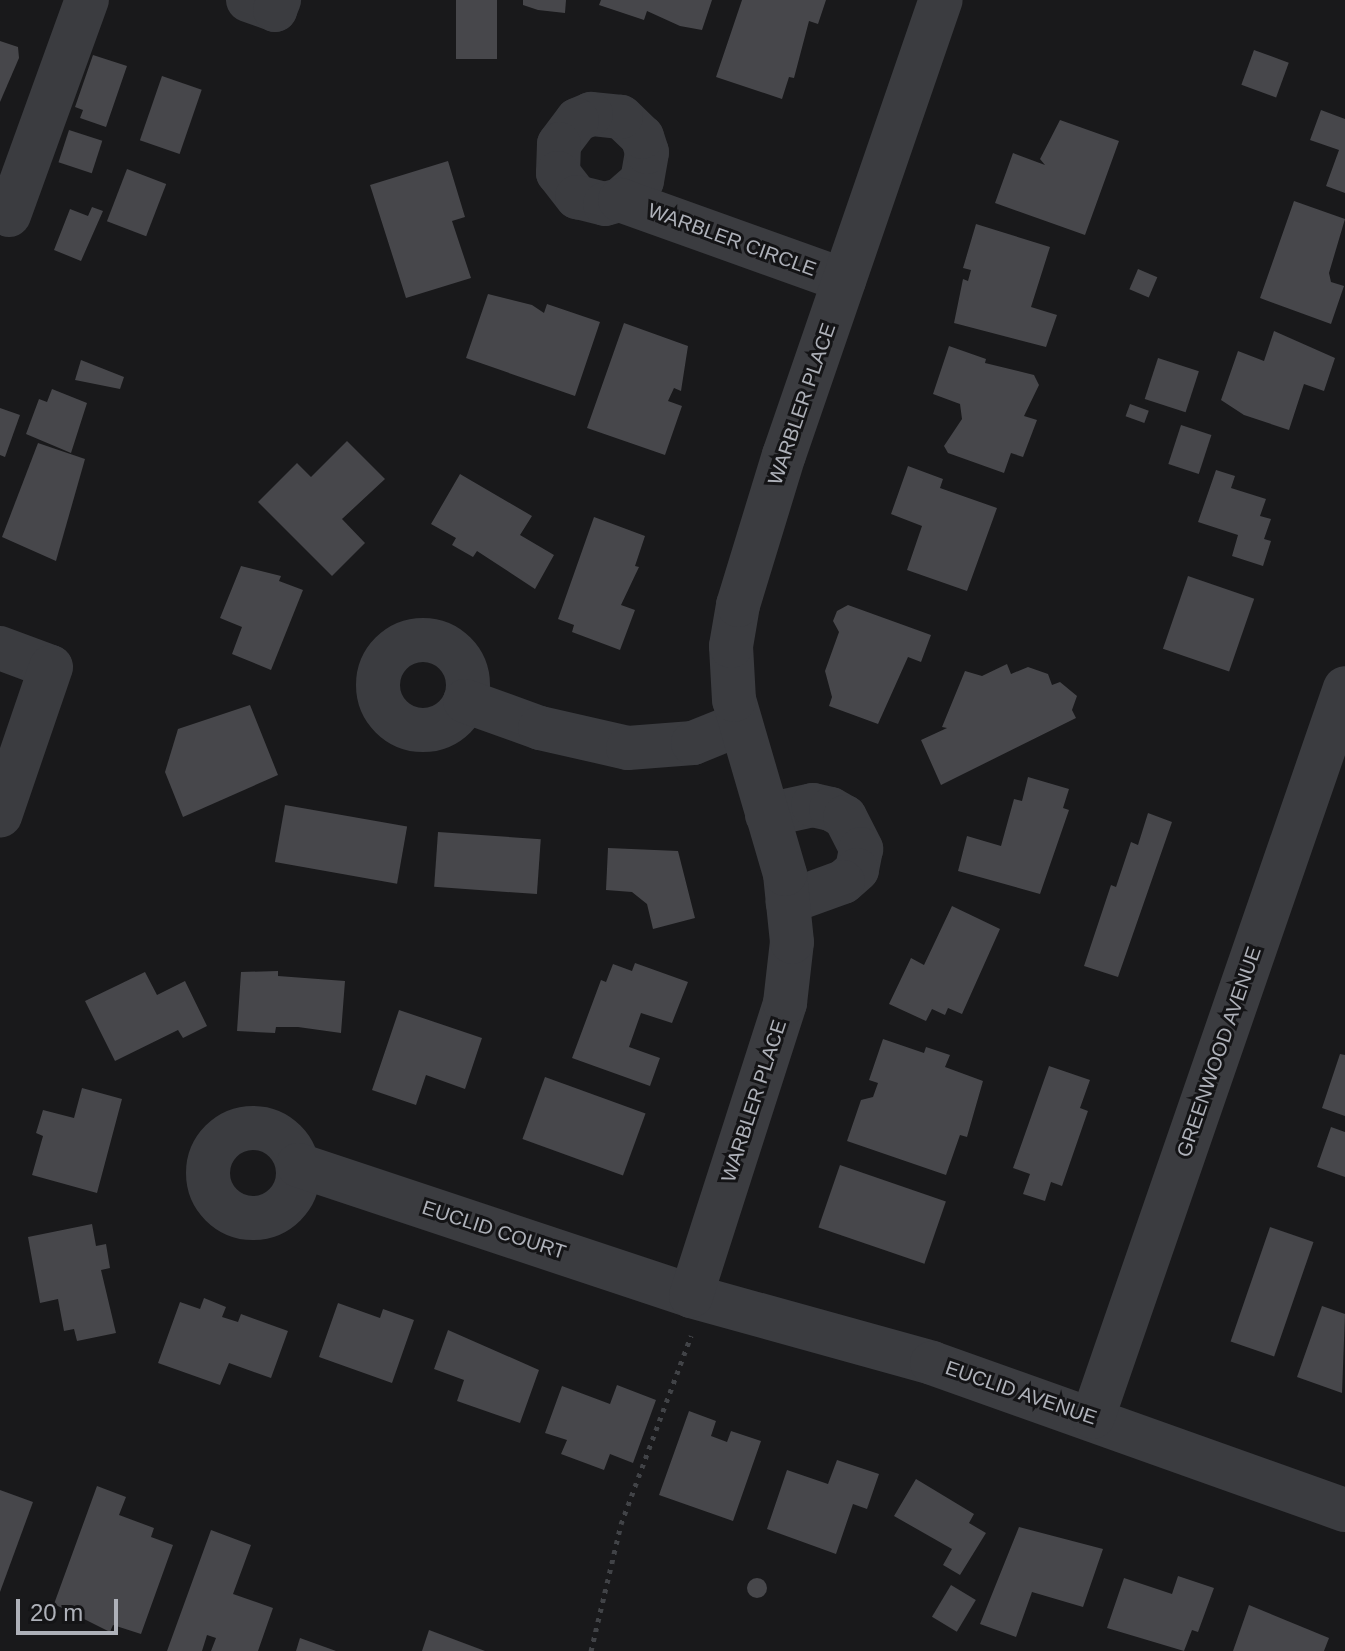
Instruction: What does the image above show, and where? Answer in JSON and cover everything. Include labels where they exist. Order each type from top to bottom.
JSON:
[{"type":"street","points":[[9,215],[87,0]]},
{"type":"street","name":"WARBLER PLACE","points":[[697,1297],[785,1003],[792,942],[788,902],[740,724],[731,646],[738,605],[844,280],[941,0]]},
{"type":"street","name":"WARBLER CIRCLE","points":[[620,200],[844,280]]},
{"type":"street","points":[[0,648],[51,667],[0,816]]},
{"type":"street","name":"GREENWOOD AVENUE","points":[[1093,1417],[1345,688]]},
{"type":"street","points":[[465,701],[540,728],[628,748],[693,743],[740,724]]},
{"type":"street","points":[[767,815],[813,805],[831,809],[845,817],[861,849],[857,870],[843,882],[788,902]]},
{"type":"street","name":"EUCLID COURT","points":[[298,1165],[697,1297]]},
{"type":"street","name":"EUCLID AVENUE","points":[[697,1297],[932,1363],[1093,1417],[1345,1510]]},
{"type":"path","points":[[591,1651],[621,1524],[661,1428],[697,1297]]},
{"type":"building","points":[[456,0],[497,0],[497,59],[456,59]]},
{"type":"building","points":[[523,0],[566,0],[565,13],[538,10],[523,5]]},
{"type":"building","points":[[601,0],[712,0],[702,30],[680,26],[647,11],[644,20],[599,5]]},
{"type":"building","points":[[742,0],[826,0],[818,24],[809,21],[794,78],[789,77],[782,99],[716,77]]},
{"type":"building","points":[[0,41],[18,47],[19,58],[0,102]]},
{"type":"building","points":[[1254,50],[1289,63],[1276,97],[1241,85]]},
{"type":"building","points":[[93,55],[127,66],[106,127],[80,118],[83,110],[75,107]]},
{"type":"building","points":[[162,76],[202,90],[180,154],[140,140]]},
{"type":"building","points":[[1321,110],[1345,119],[1345,193],[1326,186],[1339,150],[1310,140]]},
{"type":"building","points":[[1060,120],[1119,141],[1085,235],[995,203],[1013,153],[1045,165],[1040,159]]},
{"type":"building","points":[[69,130],[102,141],[92,173],[58,162]]},
{"type":"building","points":[[448,161],[465,217],[452,221],[471,278],[406,298],[370,185]]},
{"type":"building","points":[[127,169],[166,184],[146,236],[107,221]]},
{"type":"building","points":[[1294,201],[1345,219],[1329,273],[1331,282],[1344,286],[1331,324],[1260,298]]},
{"type":"building","points":[[92,207],[103,211],[81,261],[54,250],[70,209],[88,216]]},
{"type":"building","points":[[976,224],[1050,247],[1031,307],[1057,315],[1046,347],[954,323],[963,279],[968,281],[971,270],[963,268]]},
{"type":"building","points":[[1138,269],[1157,277],[1149,297],[1129,289]]},
{"type":"building","points":[[488,294],[532,305],[544,313],[547,304],[600,322],[575,396],[466,358]]},
{"type":"building","points":[[624,323],[688,346],[681,391],[674,388],[668,401],[682,406],[665,455],[587,428]]},
{"type":"building","points":[[1274,331],[1335,358],[1324,391],[1304,384],[1289,430],[1244,415],[1221,400],[1238,351],[1264,361]]},
{"type":"building","points":[[949,346],[986,359],[985,363],[1034,375],[1039,385],[1024,416],[1037,420],[1023,457],[1011,453],[1004,473],[948,453],[944,446],[962,419],[960,404],[933,394]]},
{"type":"building","points":[[1158,358],[1199,371],[1186,412],[1145,399]]},
{"type":"building","points":[[81,360],[124,377],[120,389],[75,380]]},
{"type":"building","points":[[52,389],[87,403],[71,453],[26,434],[39,399],[47,402]]},
{"type":"building","points":[[1130,404],[1149,411],[1144,423],[1126,416]]},
{"type":"building","points":[[0,408],[20,415],[5,457],[0,455]]},
{"type":"building","points":[[1181,425],[1211,435],[1199,474],[1168,464]]},
{"type":"building","points":[[347,441],[385,479],[342,519],[365,543],[332,576],[258,502],[297,463],[311,477]]},
{"type":"building","points":[[38,443],[85,459],[56,561],[2,537]]},
{"type":"building","points":[[908,466],[943,479],[940,488],[997,508],[967,591],[907,570],[922,526],[891,514]]},
{"type":"building","points":[[1216,470],[1235,476],[1231,488],[1266,499],[1260,516],[1271,519],[1264,539],[1271,541],[1263,566],[1232,556],[1238,535],[1198,522]]},
{"type":"building","points":[[460,474],[532,516],[520,535],[554,555],[535,589],[477,551],[473,557],[452,545],[456,538],[431,524]]},
{"type":"building","points":[[594,517],[645,536],[635,566],[639,567],[621,605],[635,610],[620,650],[572,632],[574,625],[558,619]]},
{"type":"building","points":[[241,566],[281,576],[279,581],[303,590],[271,670],[232,654],[242,627],[220,618]]},
{"type":"building","points":[[1188,576],[1254,599],[1229,672],[1163,649]]},
{"type":"building","points":[[848,605],[931,635],[921,662],[908,657],[878,724],[829,706],[832,697],[825,671],[839,632],[833,621],[837,611]]},
{"type":"building","points":[[1007,664],[1011,674],[1028,667],[1048,674],[1052,685],[1060,682],[1077,696],[1072,710],[1076,718],[941,785],[921,740],[947,728],[942,727],[965,671],[982,676]]},
{"type":"building","points":[[250,705],[278,775],[183,817],[165,772],[178,729]]},
{"type":"building","points":[[1028,777],[1069,789],[1063,808],[1069,810],[1040,894],[958,871],[967,836],[1001,846],[1014,799],[1022,801]]},
{"type":"building","points":[[285,805],[407,827],[397,884],[275,862]]},
{"type":"building","points":[[1148,813],[1172,822],[1118,977],[1084,966],[1111,885],[1116,887],[1131,842],[1138,845]]},
{"type":"building","points":[[438,832],[541,839],[537,894],[434,887]]},
{"type":"building","points":[[608,848],[678,851],[695,918],[653,929],[647,904],[632,892],[606,890]]},
{"type":"building","points":[[952,906],[1000,929],[962,1014],[948,1008],[945,1015],[932,1009],[926,1021],[889,1004],[911,958],[924,965]]},
{"type":"building","points":[[635,963],[688,982],[672,1023],[641,1013],[629,1047],[660,1058],[650,1086],[572,1058],[601,980],[606,982],[613,964],[632,971]]},
{"type":"building","points":[[278,971],[278,976],[345,981],[341,1033],[298,1027],[276,1027],[275,1033],[237,1031],[241,972]]},
{"type":"building","points":[[145,972],[157,995],[185,981],[207,1026],[183,1038],[178,1030],[115,1061],[85,1001]]},
{"type":"building","points":[[399,1010],[482,1038],[465,1089],[426,1075],[416,1105],[372,1090]]},
{"type":"building","points":[[883,1039],[924,1053],[926,1047],[950,1055],[945,1067],[983,1081],[967,1137],[960,1135],[946,1175],[847,1141],[861,1100],[873,1097],[878,1083],[869,1080]]},
{"type":"building","points":[[1340,1054],[1345,1055],[1345,1116],[1322,1108]]},
{"type":"building","points":[[1049,1066],[1090,1080],[1080,1108],[1088,1111],[1062,1186],[1051,1182],[1045,1201],[1023,1194],[1030,1174],[1013,1168]]},
{"type":"building","points":[[545,1077],[646,1114],[623,1176],[522,1139]]},
{"type":"building","points":[[82,1088],[122,1099],[97,1193],[32,1175],[43,1136],[36,1133],[43,1110],[74,1118]]},
{"type":"building","points":[[1331,1127],[1345,1132],[1345,1177],[1317,1167]]},
{"type":"building","points":[[840,1165],[946,1201],[924,1264],[819,1227]]},
{"type":"building","points":[[92,1224],[96,1246],[106,1244],[110,1268],[101,1270],[116,1333],[77,1341],[74,1329],[64,1331],[58,1299],[40,1303],[28,1237]]},
{"type":"building","points":[[1270,1227],[1313,1242],[1274,1356],[1231,1341]]},
{"type":"building","points":[[204,1298],[226,1307],[222,1317],[238,1322],[241,1314],[288,1331],[271,1378],[229,1363],[220,1385],[158,1363],[180,1302],[200,1309]]},
{"type":"building","points":[[338,1303],[380,1318],[383,1309],[414,1320],[392,1383],[319,1357]]},
{"type":"building","points":[[1322,1306],[1345,1314],[1342,1393],[1297,1377]]},
{"type":"building","points":[[448,1330],[539,1370],[520,1423],[457,1401],[464,1380],[434,1369]]},
{"type":"building","points":[[617,1385],[656,1400],[633,1463],[610,1454],[604,1470],[561,1454],[567,1440],[545,1433],[562,1386],[610,1404]]},
{"type":"building","points":[[689,1411],[716,1421],[711,1436],[727,1442],[731,1431],[761,1441],[733,1521],[659,1495]]},
{"type":"building","points":[[837,1460],[879,1474],[867,1509],[853,1504],[836,1554],[767,1529],[787,1470],[828,1484]]},
{"type":"building","points":[[916,1479],[974,1514],[969,1523],[986,1533],[960,1575],[943,1565],[952,1549],[894,1516]]},
{"type":"building","points":[[97,1486],[126,1497],[119,1515],[154,1528],[151,1537],[173,1545],[141,1634],[113,1625],[110,1632],[54,1604]]},
{"type":"building","points":[[0,1490],[33,1502],[0,1592]]},
{"type":"building","points":[[1019,1527],[1103,1549],[1083,1607],[1032,1592],[1016,1637],[980,1624]]},
{"type":"building","points":[[211,1530],[251,1545],[233,1594],[273,1608],[258,1651],[211,1651],[216,1638],[207,1635],[202,1651],[167,1651]]},
{"type":"building","points":[[1178,1576],[1214,1588],[1198,1632],[1192,1630],[1184,1651],[1107,1628],[1124,1578],[1172,1594]]},
{"type":"building","points":[[757,1578],[764,1581],[767,1588],[764,1595],[757,1598],[750,1595],[747,1588],[750,1581]]},
{"type":"building","points":[[951,1585],[976,1600],[957,1632],[932,1617]]},
{"type":"building","points":[[1249,1605],[1329,1638],[1324,1651],[1233,1651]]},
{"type":"building","points":[[429,1630],[485,1651],[422,1651]]},
{"type":"building","points":[[300,1638],[336,1651],[296,1651]]}]
